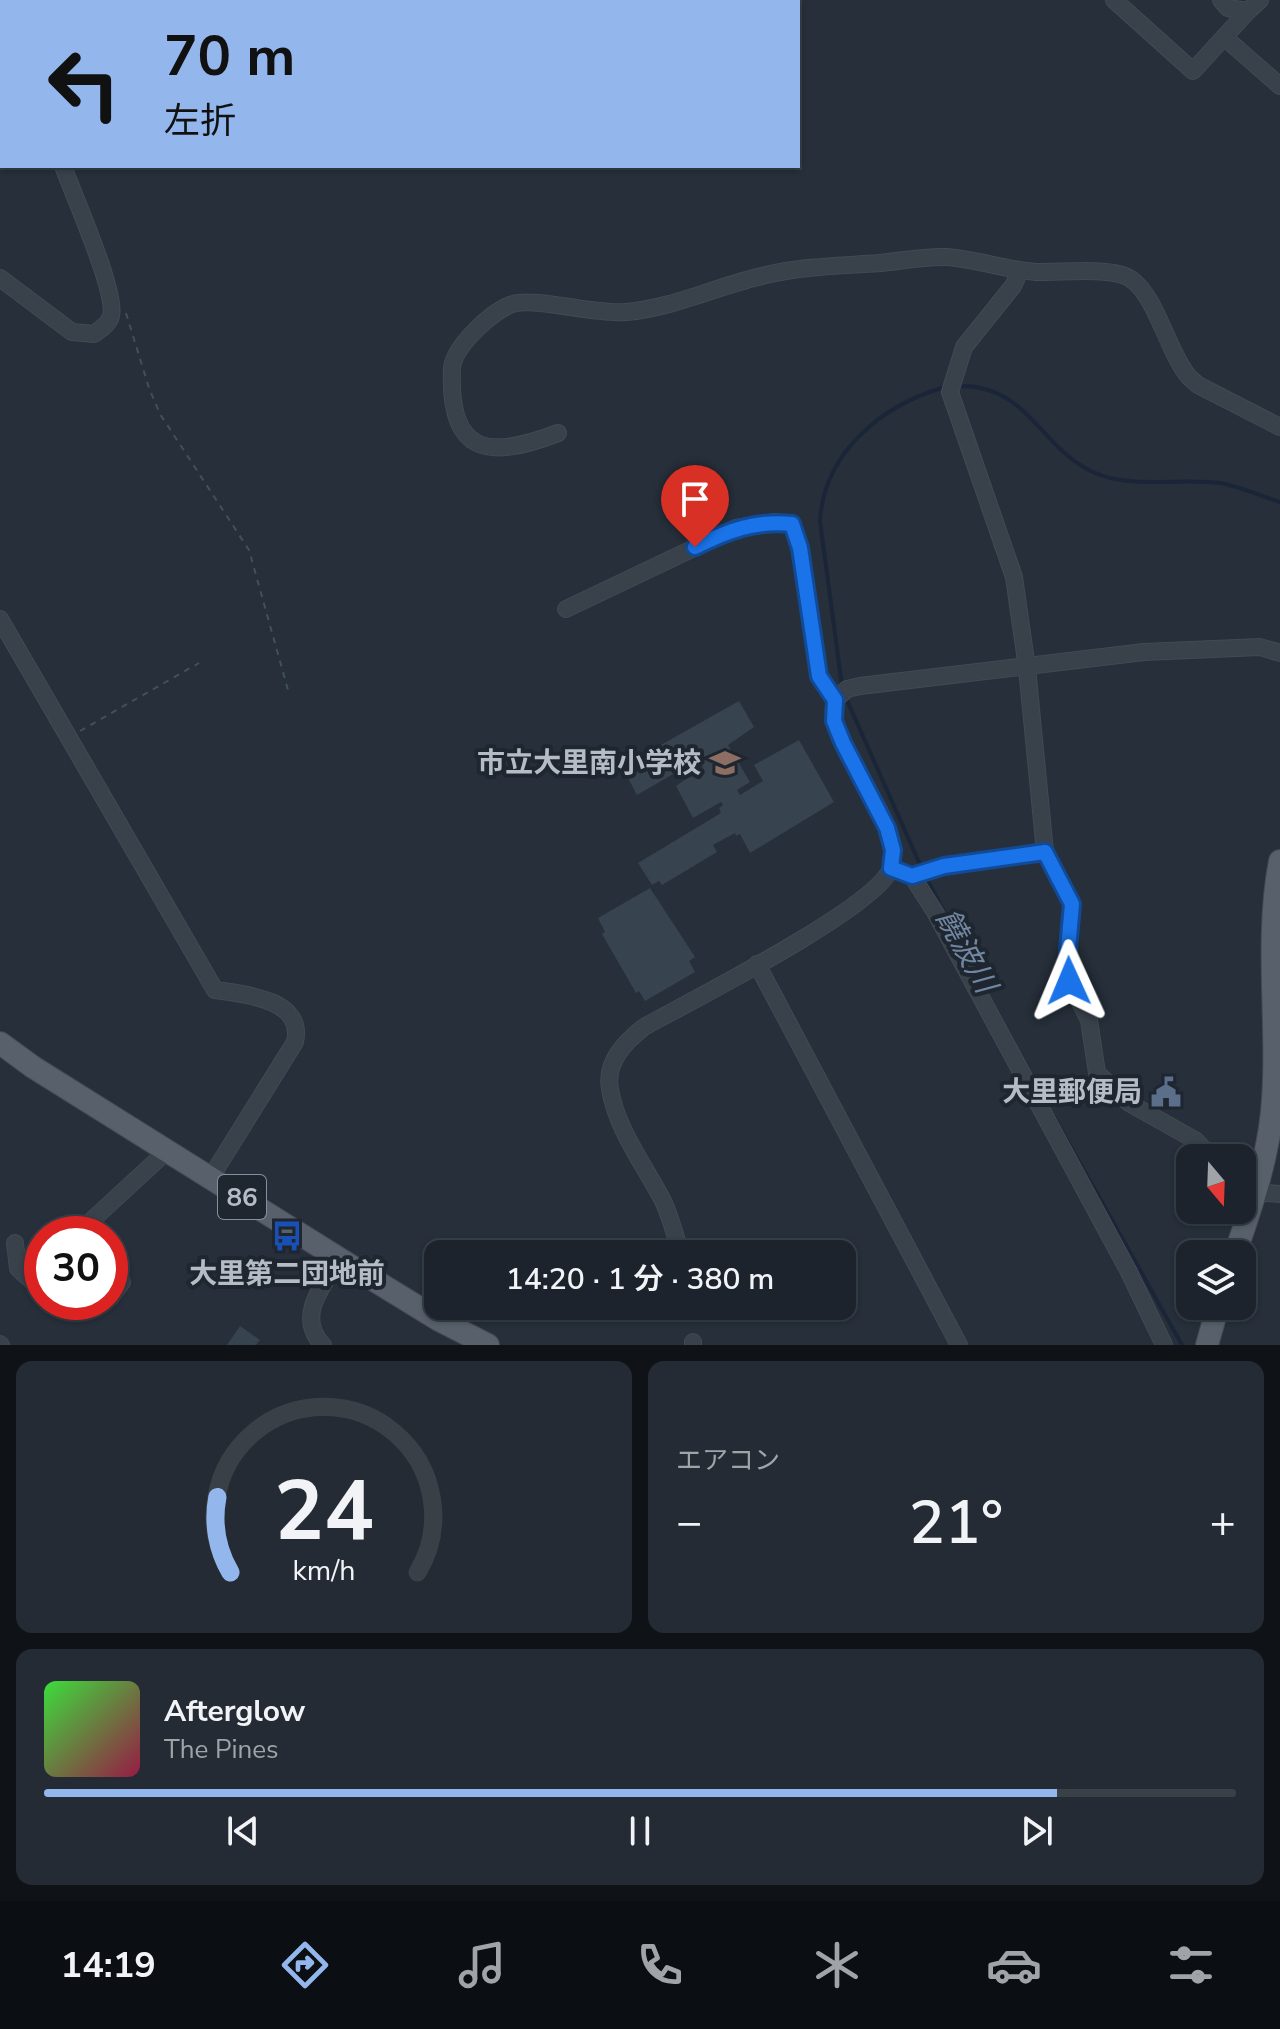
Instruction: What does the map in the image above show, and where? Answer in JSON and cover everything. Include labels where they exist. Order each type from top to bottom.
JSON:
[{"type":"main road","points":[[1256,1163],[1272,1112],[1272,936],[1280,861]]},
{"type":"main road","name":"86","points":[[0,1043],[33,1067],[340,1259],[439,1320],[488,1345]]},
{"type":"main road","points":[[1207,1345],[1214,1320]]},
{"type":"street","points":[[1114,0],[1193,71],[1254,5]]},
{"type":"street","points":[[1221,0],[1228,8],[1254,5]]},
{"type":"street","points":[[1224,37],[1280,86]]},
{"type":"street","points":[[0,278],[72,332],[94,334],[108,322],[112,314],[109,294],[64,168]]},
{"type":"street","points":[[558,433],[530,443],[494,449],[469,439],[459,423],[453,404],[453,363],[480,325],[510,305],[524,302],[602,314],[629,312],[767,274],[946,257],[1020,271],[1109,273],[1132,279],[1152,307],[1182,370],[1189,377],[1198,385],[1280,427]]},
{"type":"street","points":[[1020,271],[1013,286],[964,347],[950,392],[1014,577],[1027,668],[1045,852],[1072,904],[1069,981],[1089,1020],[1097,1073],[1129,1103],[1199,1144]]},
{"type":"street","points":[[566,609],[736,528],[775,522],[792,524],[800,548],[819,676],[835,700],[834,721],[887,828],[893,850],[891,868],[871,893],[812,933],[644,1027],[624,1043],[612,1065],[609,1088],[619,1116],[665,1205],[677,1240]]},
{"type":"street","points":[[0,619],[215,990],[254,995],[272,1002],[293,1020],[297,1031],[295,1042],[211,1177]]},
{"type":"street","points":[[835,700],[847,689],[860,686],[1204,648],[1260,647],[1280,653]]},
{"type":"street","points":[[891,868],[917,875],[944,866],[1045,852]]},
{"type":"street","points":[[917,875],[1122,1259],[1164,1345]]},
{"type":"street","points":[[757,964],[959,1345]]},
{"type":"street","points":[[96,1216],[168,1150]]},
{"type":"street","points":[[1256,1188],[1280,1194]]},
{"type":"street","points":[[15,1243],[16,1262],[24,1274]]},
{"type":"street","points":[[323,1345],[311,1326],[312,1305],[340,1259]]},
{"type":"path","points":[[109,294],[127,314],[160,414],[249,550],[288,690]]},
{"type":"path","points":[[69,737],[199,663]]},
{"type":"building","points":[[739,701],[754,727],[728,745],[750,782],[737,790],[740,795],[763,781],[754,765],[799,740],[834,802],[750,853],[740,834],[736,836],[735,833],[713,845],[717,852],[662,885],[659,881],[652,885],[638,863],[721,813],[719,808],[723,805],[721,802],[693,818],[676,786],[703,767],[699,759],[637,795],[625,772],[630,768],[627,764]]},
{"type":"building","points":[[650,888],[695,957],[689,961],[695,972],[645,1001],[639,991],[636,993],[602,934],[605,932],[598,918]]},
{"type":"building","points":[[240,1326],[260,1340],[256,1345],[227,1345]]},
{"type":"waterway","name":"饒波川","points":[[958,386],[982,388],[1001,395],[1032,419],[1059,448],[1093,472],[1140,482],[1221,483],[1280,502]]},
{"type":"waterway","name":"饒波川","points":[[842,686],[820,521],[824,496],[832,473],[860,435],[899,406],[945,387]]},
{"type":"waterway","name":"饒波川","points":[[846,698],[922,869]]},
{"type":"waterway","name":"饒波川","points":[[926,877],[951,926]]},
{"type":"waterway","name":"饒波川","points":[[1054,1117],[1182,1345]]},
{"type":"place","name":"市立大里南小学校","points":[[725,763]]},
{"type":"place","name":"大里郵便局","points":[[1166,1092]]},
{"type":"place","name":"大里第二団地前","points":[[287,1236]]},
{"type":"route","points":[[695,547],[736,528],[775,522],[792,524],[800,548],[819,676],[835,700],[834,721],[843,743],[887,828],[893,850],[891,868],[912,876],[964,862],[1045,852],[1072,904],[1069,981]]}]
